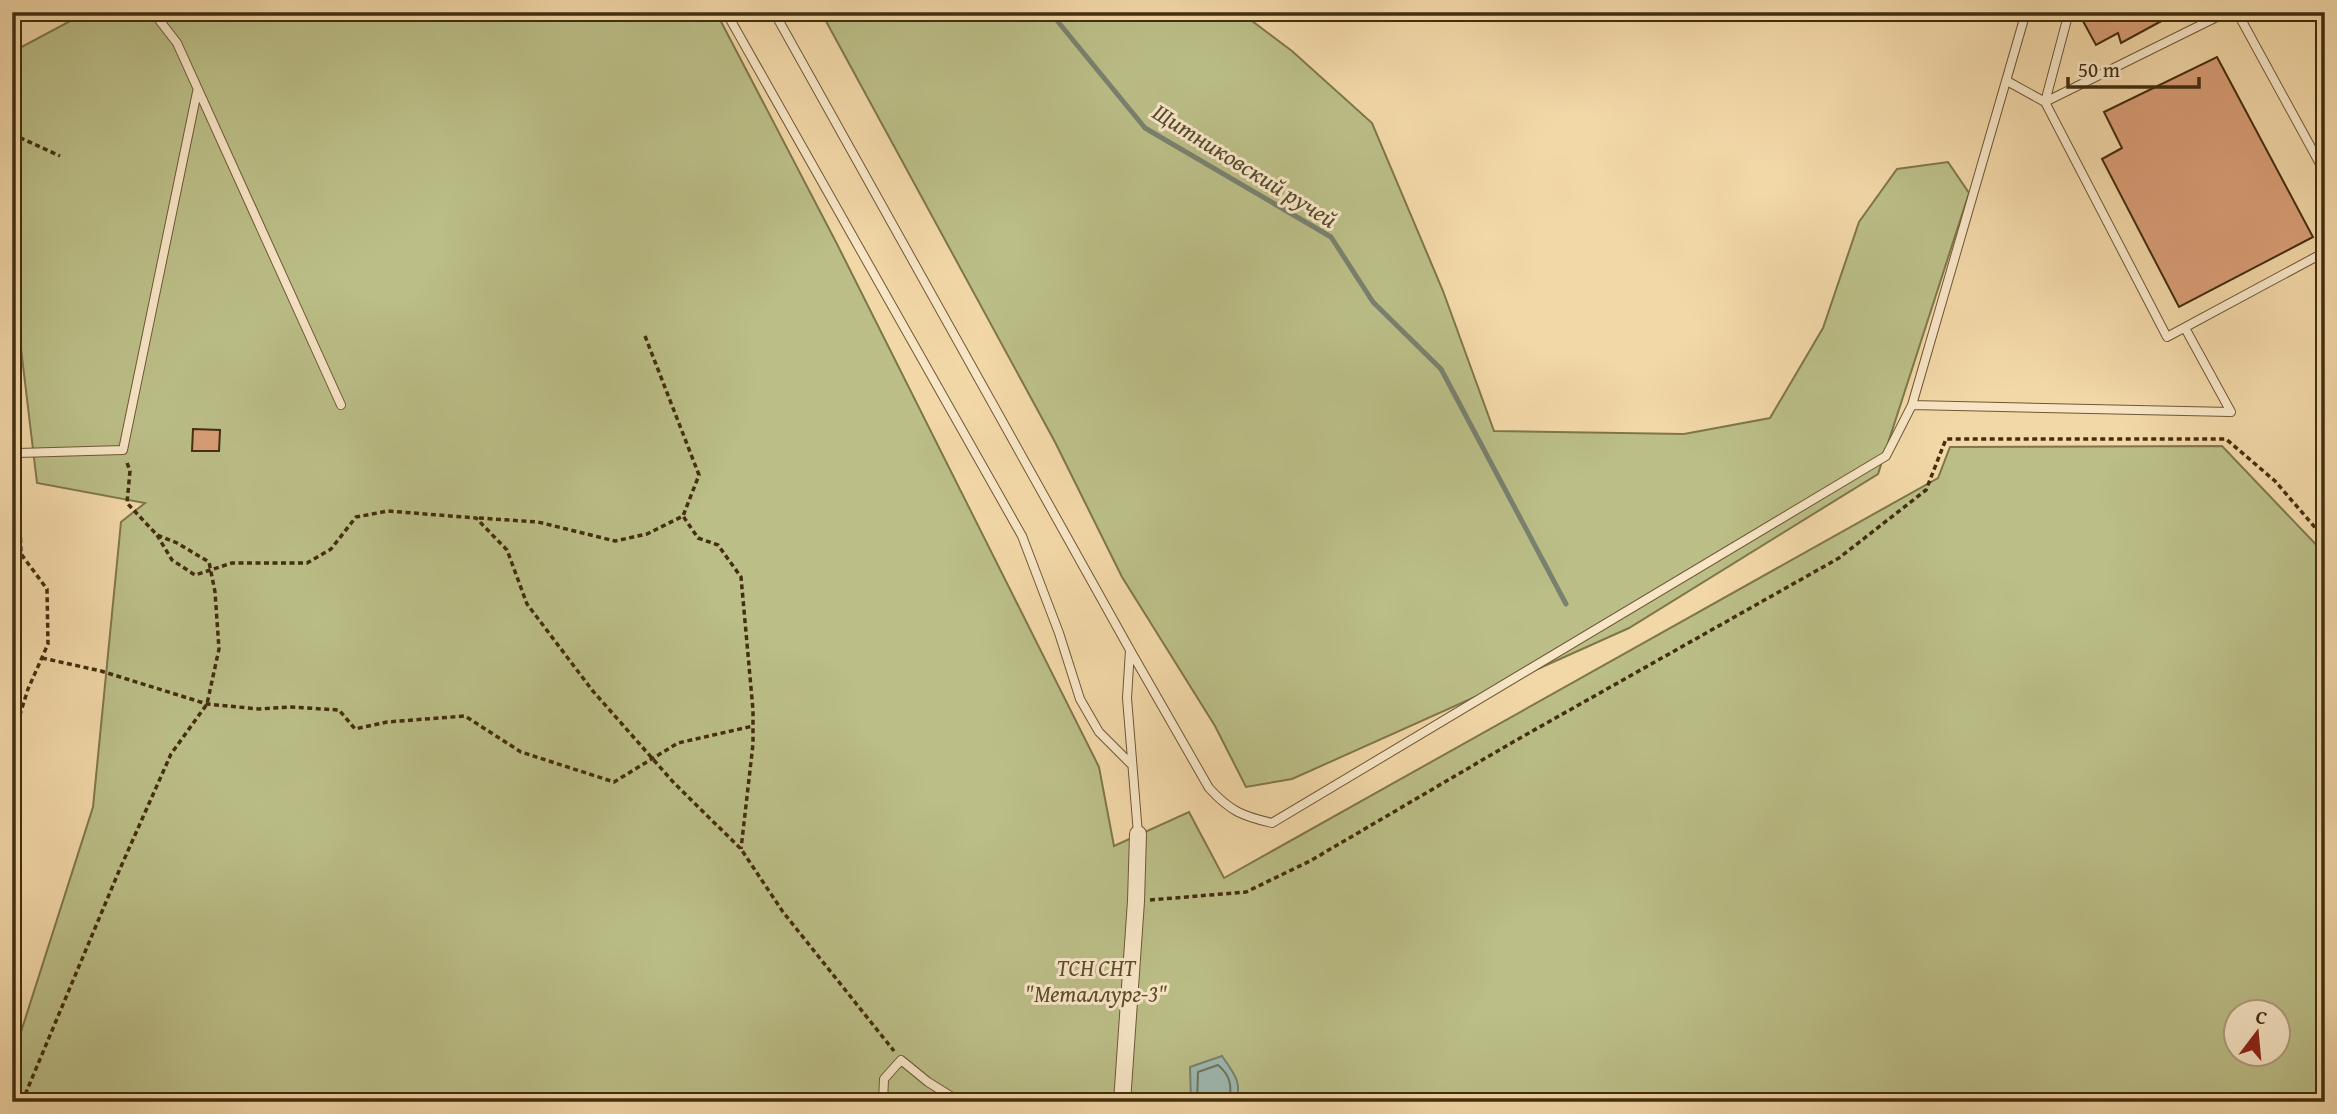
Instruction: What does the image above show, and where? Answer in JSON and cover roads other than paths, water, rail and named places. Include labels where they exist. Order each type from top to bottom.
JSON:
[{"type":"street","points":[[1122,1102],[1138,834]]},
{"type":"lane","points":[[12,20],[21,12]]},
{"type":"lane","points":[[153,12],[177,43],[341,405]]},
{"type":"lane","points":[[726,12],[1022,536],[1059,633],[1080,699],[1099,732],[1132,765]]},
{"type":"lane","points":[[775,12],[1209,788],[1226,807],[1244,817],[1272,823],[1886,456],[1912,405],[2026,12]]},
{"type":"lane","points":[[2045,102],[2069,12]]},
{"type":"lane","points":[[2045,102],[2227,12]]},
{"type":"lane","points":[[2237,12],[2325,173]]},
{"type":"lane","points":[[2007,80],[2045,102],[2167,338],[2325,251]]},
{"type":"lane","points":[[18,453],[123,450],[197,92]]},
{"type":"lane","points":[[1912,405],[2231,412],[2185,328]]},
{"type":"lane","points":[[1130,650],[1128,698],[1138,834]]},
{"type":"lane","points":[[883,1102],[884,1079],[901,1060],[928,1082],[960,1102]]},
{"type":"water","points":[[1222,1056],[1237,1083],[1235,1102],[1191,1102],[1190,1067]]},
{"type":"waterway","name":"Щитниковский ручей","points":[[1050,12],[1145,128],[1331,237],[1373,302],[1441,369],[1566,604]]},
{"type":"park label","name":"ТСН СНТ \"Металлург-3\"","points":[[1096,981]]}]
